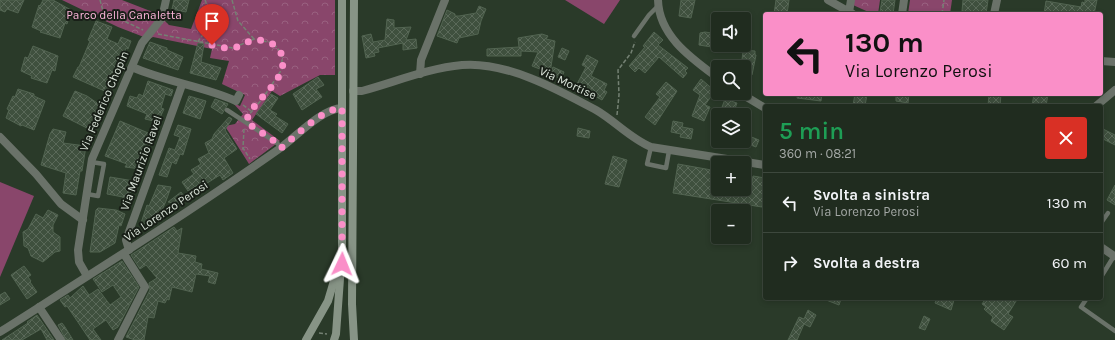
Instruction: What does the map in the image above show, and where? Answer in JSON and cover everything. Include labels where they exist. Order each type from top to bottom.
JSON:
[{"type":"main road","points":[[332,337],[336,334],[342,251],[342,0]]},
{"type":"main road","points":[[354,0],[354,340]]},
{"type":"main road","points":[[306,340],[328,301],[342,251]]},
{"type":"street","name":"Via Federico Chopin","points":[[87,276],[79,262],[78,250],[91,162],[142,43],[162,18],[166,0]]},
{"type":"street","points":[[420,74],[421,60],[445,0]]},
{"type":"street","points":[[828,0],[849,12]]},
{"type":"street","points":[[851,0],[851,12]]},
{"type":"street","points":[[902,12],[904,0]]},
{"type":"street","points":[[994,12],[997,0]]},
{"type":"street","points":[[658,3],[663,25],[676,42],[697,62],[711,73]]},
{"type":"street","points":[[1103,61],[1114,62]]},
{"type":"street","name":"Via Mortise","points":[[353,91],[362,91],[420,74],[462,65],[500,69],[532,79],[570,96],[608,116],[643,144],[651,147],[763,165]]},
{"type":"street","points":[[132,67],[182,85],[238,98]]},
{"type":"street","name":"Via Maurizio Ravel","points":[[126,252],[126,240],[182,85]]},
{"type":"street","points":[[1098,104],[1114,91]]},
{"type":"street","points":[[751,100],[763,107]]},
{"type":"street","name":"Via Lorenzo Perosi","points":[[0,332],[126,252],[281,148],[323,115],[332,110],[342,108]]},
{"type":"street","points":[[0,137],[36,174],[61,204],[83,220]]},
{"type":"street","points":[[1103,248],[1114,256]]},
{"type":"street","points":[[118,340],[145,286],[126,252]]},
{"type":"street","points":[[40,307],[61,340]]},
{"type":"lane","points":[[634,36],[658,3]]},
{"type":"lane","points":[[227,110],[277,143],[281,148]]},
{"type":"lane","points":[[651,147],[647,164],[666,168],[669,151]]},
{"type":"lane","points":[[86,194],[98,196],[104,164],[91,162]]},
{"type":"lane","points":[[1103,220],[1108,212]]},
{"type":"lane","points":[[1103,274],[1114,256]]},
{"type":"lane","points":[[1086,300],[1081,308],[1115,331]]},
{"type":"path","points":[[100,0],[103,11],[150,32],[233,48],[254,40],[273,43],[279,50],[282,57],[282,69],[263,98],[251,111],[246,122],[242,140],[243,148],[253,163]]},
{"type":"path","points":[[198,42],[210,23],[205,0]]},
{"type":"path","points":[[232,0],[238,21],[254,40]]},
{"type":"path","points":[[942,12],[944,0]]},
{"type":"path","points":[[618,123],[618,70],[628,56],[635,42]]},
{"type":"path","points":[[238,98],[251,111]]},
{"type":"path","points":[[316,332],[332,337]]},
{"type":"green space","name":"Parco della Canaletta","points":[[62,0],[122,0],[158,14],[169,25],[191,29],[202,0],[335,0],[335,75],[320,75],[280,96],[272,91],[252,120],[280,141],[249,164],[225,126],[235,124],[243,114],[233,103],[240,106],[245,95],[222,84],[229,61],[210,58],[212,49],[153,37],[149,39],[118,27]]},
{"type":"green space","points":[[565,0],[620,0],[604,24]]},
{"type":"green space","points":[[853,0],[880,0],[878,12],[869,12],[853,5]]},
{"type":"green space","points":[[910,0],[952,0],[950,12],[908,12]]},
{"type":"green space","points":[[0,182],[34,196],[0,277]]},
{"type":"building","points":[[0,0],[24,0],[18,13],[7,9],[5,12],[0,10]]},
{"type":"building","points":[[43,0],[53,0],[71,10],[67,24],[65,23],[60,38],[40,32],[41,31],[32,27],[39,5],[40,6]]},
{"type":"building","points":[[174,0],[189,0],[186,12],[172,9]]},
{"type":"building","points":[[681,0],[695,0],[691,18],[679,16]]},
{"type":"building","points":[[776,0],[789,0],[787,12],[774,12]]},
{"type":"building","points":[[882,0],[895,0],[893,12],[880,12]]},
{"type":"building","points":[[963,0],[988,0],[986,12],[962,11]]},
{"type":"building","points":[[1085,0],[1097,0],[1094,12],[1044,12],[1046,1],[1081,7],[1082,2],[1085,3]]},
{"type":"building","points":[[479,6],[486,9],[478,34],[459,38],[457,43],[437,36],[447,10],[455,14],[455,16],[459,16],[476,13]]},
{"type":"building","points":[[387,19],[394,20],[394,28],[411,27],[406,40],[416,39],[417,48],[403,50],[403,43],[378,48],[379,52],[374,53],[375,56],[366,58],[362,36],[371,34],[373,42],[385,40]]},
{"type":"building","points":[[96,21],[112,27],[107,39],[118,44],[121,37],[131,41],[128,49],[126,48],[109,93],[73,77],[90,41],[88,40]]},
{"type":"building","points":[[654,32],[663,40],[658,45],[688,68],[685,71],[687,73],[683,78],[659,57],[645,73],[639,68],[635,72],[629,66],[645,47],[643,46]]},
{"type":"building","points":[[700,33],[711,33],[711,47],[699,45]]},
{"type":"building","points":[[542,34],[548,36],[546,39],[555,41],[550,73],[532,66],[538,52],[521,51],[521,56],[487,56],[487,49],[519,47],[518,38]]},
{"type":"building","points":[[150,42],[167,48],[167,50],[183,57],[178,70],[143,58]]},
{"type":"building","points":[[198,43],[204,44],[201,62],[221,68],[216,80],[190,73]]},
{"type":"building","points":[[33,46],[58,56],[55,71],[52,70],[47,83],[31,78],[32,76],[21,71],[25,57],[28,58]]},
{"type":"building","points":[[562,48],[569,51],[565,60],[558,57]]},
{"type":"building","points":[[755,51],[756,55],[752,75],[751,60],[742,60],[743,52]]},
{"type":"building","points":[[587,55],[598,61],[591,76],[607,84],[604,90],[607,92],[602,100],[591,94],[592,92],[577,84],[586,67],[582,65]]},
{"type":"building","points":[[553,67],[564,72],[561,79],[550,74]]},
{"type":"building","points":[[318,77],[324,85],[316,89],[322,97],[302,110],[293,94]]},
{"type":"building","points":[[701,79],[711,88],[711,97],[705,105],[710,107],[704,121],[692,116],[700,95],[693,90]]},
{"type":"building","points":[[148,81],[173,90],[171,96],[165,94],[161,108],[164,109],[158,122],[145,119],[147,114],[127,106],[130,96],[137,98],[139,94],[143,96]]},
{"type":"building","points":[[666,82],[677,91],[655,125],[645,117],[660,97],[656,94]]},
{"type":"building","points":[[18,89],[34,94],[34,96],[45,101],[34,130],[22,125],[21,126],[6,118],[9,110],[7,109],[13,96],[15,97]]},
{"type":"building","points":[[75,91],[87,96],[100,105],[89,129],[63,116]]},
{"type":"building","points":[[271,94],[278,98],[270,110],[277,114],[275,116],[288,124],[282,133],[256,114]]},
{"type":"building","points":[[189,96],[206,101],[200,119],[183,113]]},
{"type":"building","points":[[798,96],[822,96],[821,101],[797,98]]},
{"type":"building","points":[[855,96],[867,96],[865,104],[853,104]]},
{"type":"building","points":[[896,96],[909,96],[908,103],[896,101]]},
{"type":"building","points":[[989,96],[1001,96],[1000,104],[988,104]]},
{"type":"building","points":[[1034,96],[1048,96],[1046,104],[1032,104]]},
{"type":"building","points":[[215,99],[228,104],[222,114],[211,107]]},
{"type":"building","points":[[725,100],[737,103],[735,108],[722,108]]},
{"type":"building","points":[[229,117],[232,119],[225,130],[237,149],[224,158],[233,173],[223,180],[220,175],[204,185],[202,182],[188,191],[182,182],[194,174],[191,170],[201,164],[198,159],[209,153],[205,143],[212,139],[214,134]]},
{"type":"building","points":[[120,121],[153,135],[141,169],[125,167],[127,164],[105,156]]},
{"type":"building","points":[[673,121],[683,123],[682,127],[693,129],[691,139],[680,137],[681,134],[671,132]]},
{"type":"building","points":[[178,125],[191,129],[183,155],[180,154],[176,164],[172,162],[167,177],[159,175],[169,148],[175,150],[180,137],[174,135]]},
{"type":"building","points":[[578,128],[590,131],[589,138],[577,136]]},
{"type":"building","points":[[53,129],[66,132],[63,143],[86,146],[76,195],[63,193],[66,173],[41,165],[50,134]]},
{"type":"building","points":[[1103,129],[1115,135],[1115,145],[1103,139]]},
{"type":"building","points":[[751,137],[759,140],[756,147],[751,145]]},
{"type":"building","points":[[613,156],[627,160],[619,187],[605,184]]},
{"type":"building","points":[[678,164],[711,170],[711,196],[751,196],[753,176],[763,178],[762,207],[751,205],[751,204],[673,193]]},
{"type":"building","points":[[110,177],[134,181],[133,187],[131,187],[129,200],[123,199],[123,197],[107,194]]},
{"type":"building","points":[[158,185],[171,187],[160,215],[145,224],[141,223],[147,205],[149,206]]},
{"type":"building","points":[[1115,185],[1115,205],[1107,200]]},
{"type":"building","points":[[181,192],[186,199],[175,206],[173,203],[168,202]]},
{"type":"building","points":[[98,208],[116,210],[125,214],[121,226],[119,225],[115,243],[100,252],[90,252],[96,210]]},
{"type":"building","points":[[48,210],[58,215],[53,225],[53,232],[60,237],[60,251],[55,252],[43,262],[31,256],[28,248],[24,246],[23,232],[28,229],[36,214],[43,218]]},
{"type":"building","points":[[174,227],[177,231],[182,228],[178,253],[196,256],[195,262],[202,264],[201,269],[218,273],[215,284],[208,282],[210,276],[196,274],[192,292],[172,287],[169,300],[167,299],[165,303],[158,301],[154,318],[148,317],[144,340],[135,340],[126,337],[150,290],[149,283],[157,278],[146,265],[140,269],[131,255]]},
{"type":"building","points":[[122,261],[139,287],[118,327],[113,330],[106,320],[93,329],[101,340],[90,340],[67,306],[65,307],[60,300],[68,295],[70,298],[83,286],[89,295],[98,289],[110,305],[121,297],[113,285],[102,292],[93,279]]},
{"type":"building","points":[[24,266],[31,275],[28,277],[37,292],[27,299],[11,275]]},
{"type":"building","points":[[5,292],[10,299],[0,305],[0,295]]},
{"type":"building","points":[[826,300],[841,300],[839,305]]},
{"type":"building","points":[[936,300],[954,300],[951,310],[935,303]]},
{"type":"building","points":[[985,300],[1017,300],[1008,314],[1013,317],[1004,330],[991,321],[993,317],[984,309],[986,307],[982,304]]},
{"type":"building","points":[[808,310],[816,315],[810,327],[804,324],[797,340],[788,340],[799,317],[804,319]]},
{"type":"building","points":[[37,315],[54,340],[47,340],[41,329],[22,340],[2,340],[28,323],[27,322]]},
{"type":"building","points":[[924,316],[930,319],[925,330],[919,328]]},
{"type":"building","points":[[62,323],[73,340],[66,340],[58,325]]},
{"type":"route","points":[[212,45],[233,48],[254,40],[273,43],[279,50],[283,62],[282,69],[263,98],[249,114],[246,122],[277,143],[281,148],[323,115],[337,108],[342,108],[342,264]]}]
